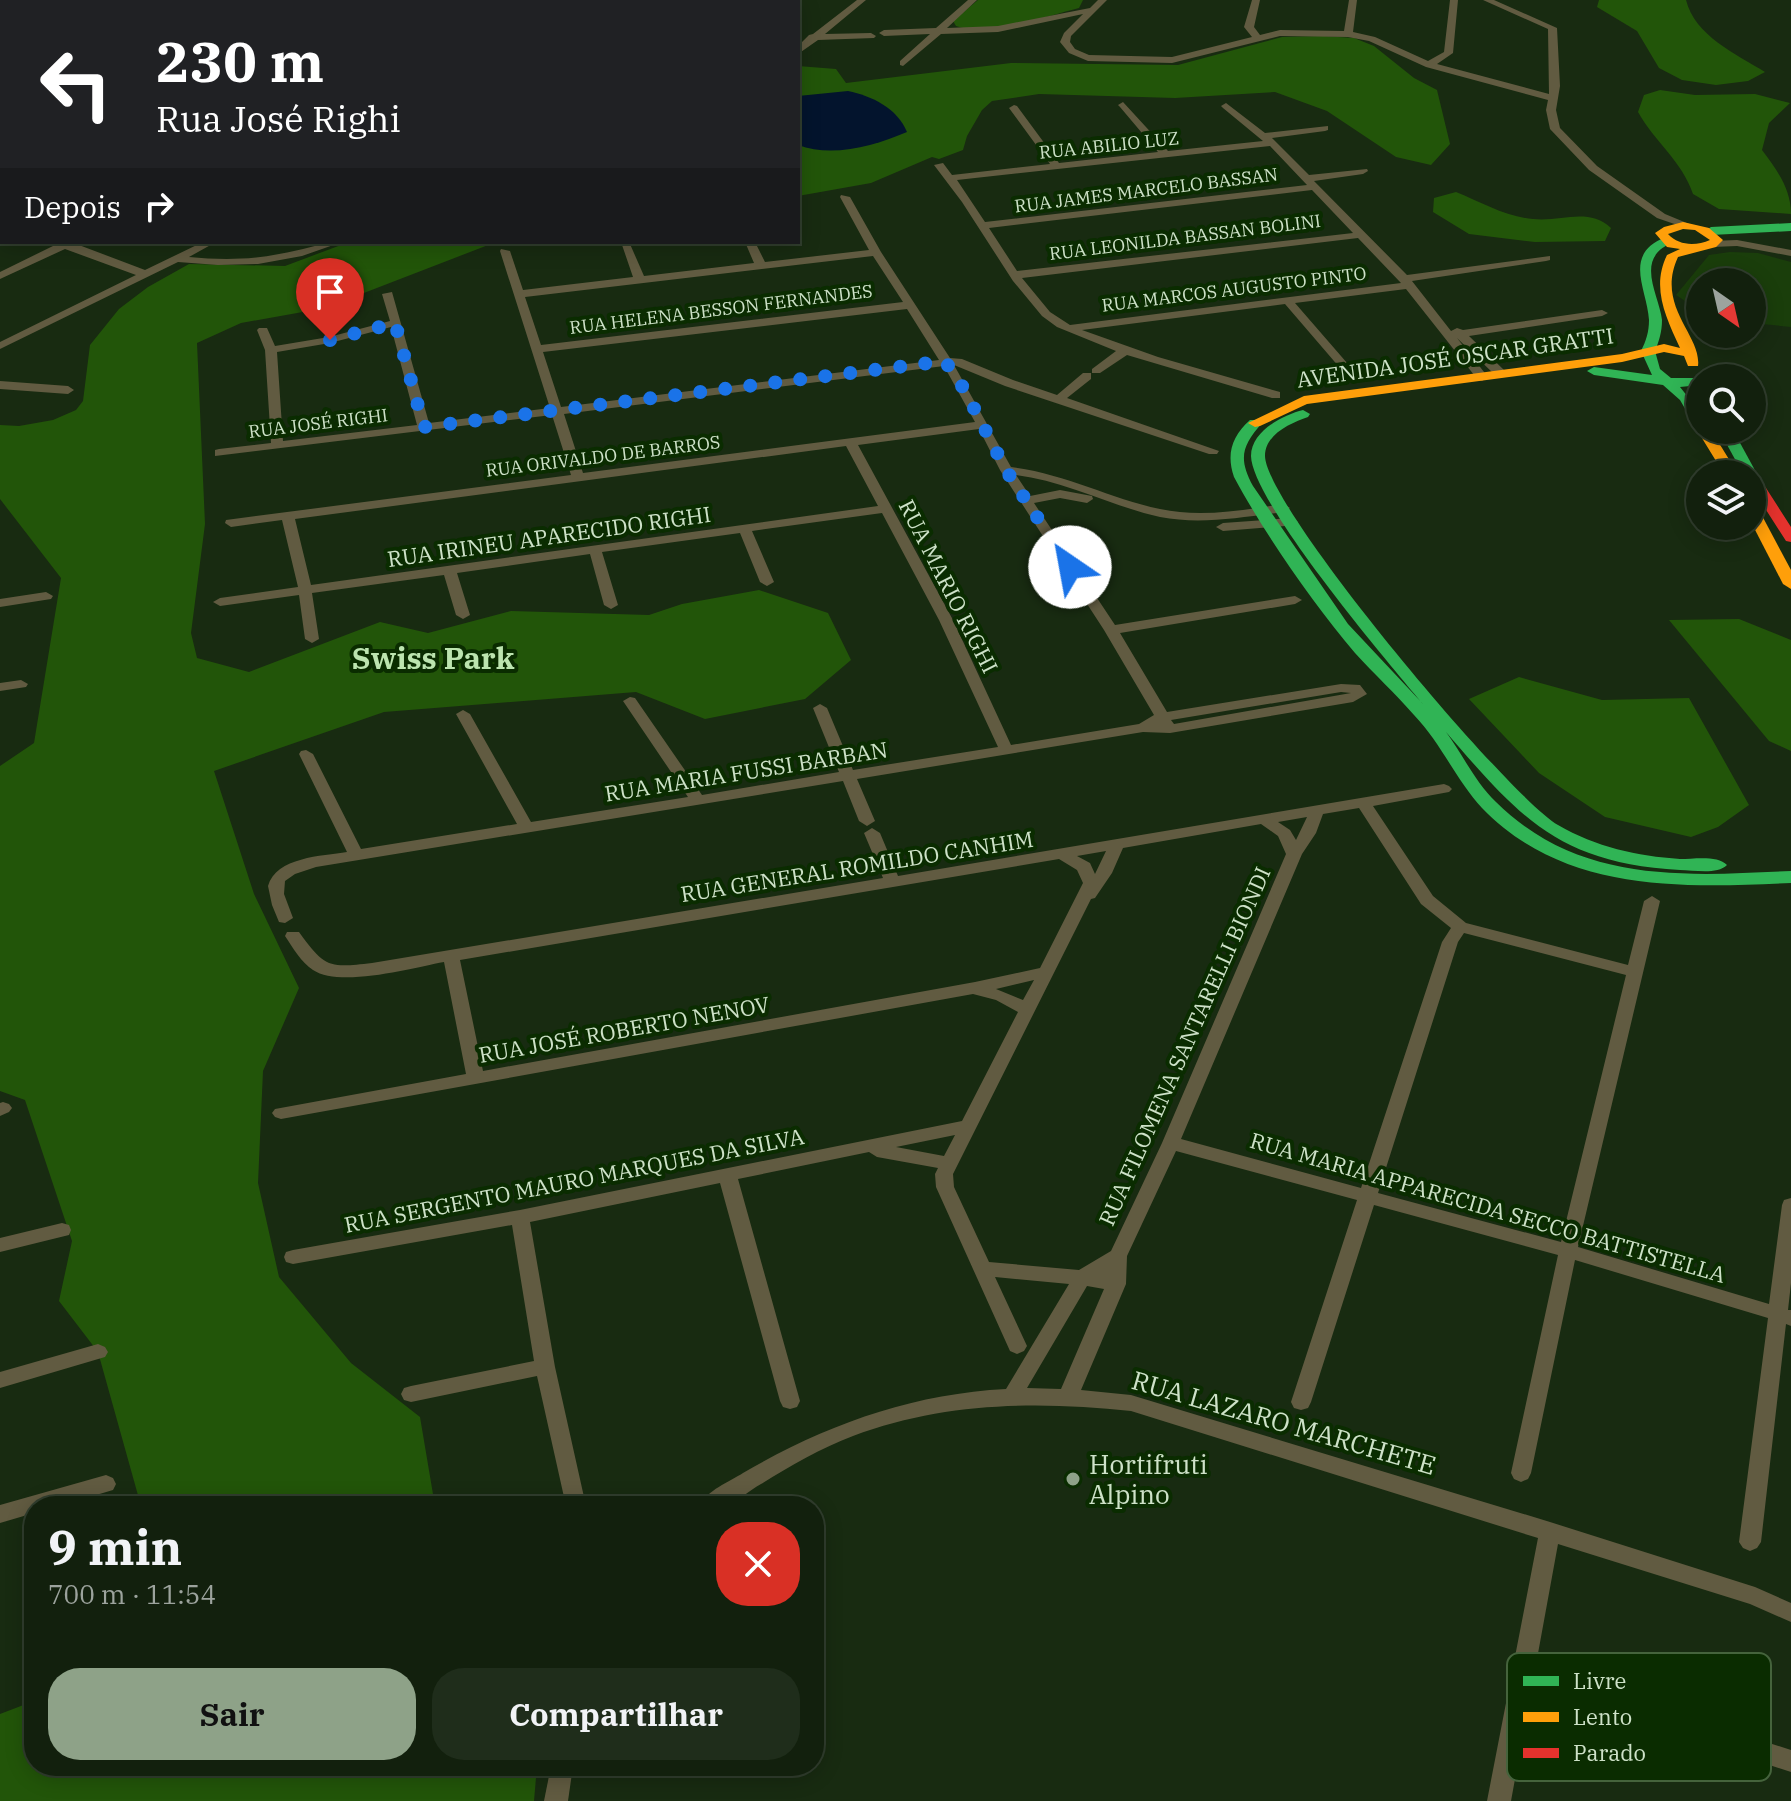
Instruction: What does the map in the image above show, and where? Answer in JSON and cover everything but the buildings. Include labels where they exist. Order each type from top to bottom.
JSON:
[{"type":"street","points":[[800,49],[862,0]]},
{"type":"street","points":[[903,63],[973,0]]},
{"type":"street","points":[[1103,0],[1067,35],[1066,46],[1080,55],[1100,60],[1172,60],[1257,38],[1303,31],[1348,34],[1372,39],[1429,65],[1551,98]]},
{"type":"street","points":[[1256,0],[1249,27],[1257,38]]},
{"type":"street","points":[[1348,34],[1353,0]]},
{"type":"street","points":[[1429,65],[1448,53],[1454,0]]},
{"type":"street","points":[[1487,0],[1552,28],[1555,86],[1551,98],[1555,129],[1593,168],[1665,228],[1709,241],[1787,242]]},
{"type":"street","points":[[884,33],[998,29],[1093,10]]},
{"type":"street","points":[[1049,19],[1075,27]]},
{"type":"street","points":[[800,37],[871,36]]},
{"type":"street","points":[[1123,105],[1166,155]]},
{"type":"street","points":[[1226,106],[1268,140],[1406,282],[1482,377]]},
{"type":"street","points":[[1014,108],[1056,166]]},
{"type":"street","name":"RUA ABILIO LUZ","points":[[950,178],[1166,155],[1325,128]]},
{"type":"street","points":[[939,165],[1044,313],[1064,328],[1276,395]]},
{"type":"street","name":"RUA JAMES MARCELO BASSAN","points":[[983,225],[1310,183],[1363,171]]},
{"type":"street","points":[[845,197],[876,252],[964,389],[1006,470],[1111,630],[1166,723]]},
{"type":"street","points":[[1665,228],[1689,226],[1709,241]]},
{"type":"street","points":[[1665,228],[1646,263],[1645,282],[1657,325],[1657,336],[1648,351],[1654,370],[1686,400]]},
{"type":"street","name":"RUA LEONILDA BASSAN BOLINI","points":[[1015,275],[1359,235]]},
{"type":"street","points":[[1694,364],[1668,305],[1664,281],[1667,260],[1709,241]]},
{"type":"street","points":[[0,276],[62,244]]},
{"type":"street","points":[[67,244],[145,274]]},
{"type":"street","points":[[0,346],[207,244]]},
{"type":"street","points":[[178,259],[210,263],[255,262],[301,254],[331,244]]},
{"type":"street","points":[[625,244],[640,280]]},
{"type":"street","points":[[751,244],[761,266]]},
{"type":"street","points":[[505,251],[578,477]]},
{"type":"street","points":[[519,294],[876,252]]},
{"type":"street","name":"RUA MARCOS AUGUSTO PINTO","points":[[1064,328],[1287,300],[1546,258]]},
{"type":"street","points":[[388,294],[424,427]]},
{"type":"street","points":[[1287,300],[1350,373]]},
{"type":"street","name":"RUA HELENA BESSON FERNANDES","points":[[538,349],[909,305]]},
{"type":"street","points":[[1448,336],[1602,313]]},
{"type":"street","points":[[1438,321],[1463,333],[1501,374]]},
{"type":"street","points":[[1104,342],[1101,332],[1112,322]]},
{"type":"street","points":[[271,350],[330,340],[395,323]]},
{"type":"street","points":[[263,330],[271,350],[277,446]]},
{"type":"street","points":[[1058,400],[1127,349]]},
{"type":"street","name":"AVENIDA JOSÉ OSCAR GRATTI","points":[[1691,354],[1671,349],[1648,351],[1622,358],[1318,398],[1266,415],[1240,440],[1235,457],[1239,473],[1267,517],[1371,661],[1427,718],[1489,805],[1516,831],[1550,852],[1596,870],[1653,882],[1791,877]]},
{"type":"street","points":[[945,361],[964,362],[1009,383],[1213,451]]},
{"type":"street","name":"RUA JOSÉ RIGHI","points":[[219,453],[945,361]]},
{"type":"street","name":"AVENIDA JOSÉ OSCAR GRATTI","points":[[1686,381],[1668,382],[1596,371],[1315,409],[1278,426],[1259,446],[1258,463],[1337,589],[1513,798],[1537,822],[1602,853],[1641,863],[1698,866],[1791,863]]},
{"type":"street","points":[[955,375],[985,372]]},
{"type":"street","points":[[964,389],[1009,383]]},
{"type":"street","points":[[0,385],[68,390]]},
{"type":"street","name":"RUA ORIVALDO DE BARROS","points":[[231,523],[981,425]]},
{"type":"street","name":"RUA MARIO RIGHI","points":[[850,442],[946,620],[1007,751]]},
{"type":"street","points":[[1006,470],[1034,472],[1158,513],[1183,517],[1267,517]]},
{"type":"street","points":[[1026,501],[1060,494],[1074,495],[1150,520],[1203,528],[1288,515]]},
{"type":"street","points":[[1766,499],[1791,538]]},
{"type":"street","name":"RUA IRINEU APARECIDO RIGHI","points":[[220,602],[884,509]]},
{"type":"street","points":[[288,516],[305,589],[312,639]]},
{"type":"street","points":[[745,529],[767,582]]},
{"type":"street","points":[[1766,537],[1791,584]]},
{"type":"street","points":[[595,550],[611,605]]},
{"type":"street","points":[[449,570],[463,615]]},
{"type":"street","points":[[0,603],[46,596]]},
{"type":"street","points":[[1111,630],[1295,600]]},
{"type":"street","points":[[0,687],[21,684]]},
{"type":"street","points":[[1341,688],[1355,688],[1360,694],[1353,698],[1166,723],[1341,688]]},
{"type":"street","points":[[630,701],[699,801]]},
{"type":"street","points":[[820,708],[892,881]]},
{"type":"street","points":[[463,714],[527,829]]},
{"type":"street","name":"RUA MARIA FUSSI BARBAN","points":[[356,855],[1166,723]]},
{"type":"street","points":[[285,918],[274,891],[283,873],[314,862],[356,855],[306,754]]},
{"type":"street","name":"RUA GENERAL ROMILDO CANHIM","points":[[293,936],[316,968],[332,972],[451,958],[1444,789]]},
{"type":"street","points":[[1364,804],[1419,889],[1460,927],[1634,972]]},
{"type":"street","name":"RUA FILOMENA SANTARELLI BIONDI","points":[[1069,1395],[1116,1284],[1118,1256],[1171,1143],[1294,854],[1308,833],[1317,810]]},
{"type":"street","name":"RUA FILOMENA SANTARELLI BIONDI","points":[[1263,819],[1285,833],[1294,854]]},
{"type":"street","points":[[1083,901],[1104,873],[1116,845]]},
{"type":"street","points":[[1017,1346],[945,1187],[944,1174],[1091,883],[1084,867],[1063,854]]},
{"type":"street","points":[[1521,1473],[1568,1251],[1652,901]]},
{"type":"street","points":[[1301,1402],[1450,942],[1460,927]]},
{"type":"street","points":[[451,958],[476,1078]]},
{"type":"street","name":"RUA JOSÉ ROBERTO NENOV","points":[[281,1113],[975,988],[1045,972]]},
{"type":"street","points":[[975,988],[1002,996],[1026,1009]]},
{"type":"street","name":"RUA SERGENTO MAURO MARQUES DA SILVA","points":[[293,1257],[728,1177],[967,1126]]},
{"type":"street","name":"RUA MARIA APPARECIDA SECCO BATTISTELLA","points":[[1171,1143],[1568,1251],[1783,1316]]},
{"type":"street","name":"RUA SERGENTO MAURO MARQUES DA SILVA","points":[[863,1149],[902,1152],[949,1163]]},
{"type":"street","points":[[728,1177],[790,1401]]},
{"type":"street","points":[[1750,1542],[1783,1316],[1791,1205]]},
{"type":"street","points":[[520,1217],[545,1367],[574,1496]]},
{"type":"street","points":[[0,1245],[62,1230]]},
{"type":"street","name":"RUA FILOMENA SANTARELLI BIONDI","points":[[1082,1278],[1118,1256]]},
{"type":"street","points":[[982,1269],[1116,1284]]},
{"type":"street","points":[[1013,1395],[1082,1278]]},
{"type":"street","points":[[0,1380],[98,1352]]},
{"type":"street","points":[[411,1394],[545,1367]]},
{"type":"street","name":"RUA LAZARO MARCHETE","points":[[725,1496],[785,1457],[843,1431],[899,1412],[1013,1395],[1069,1395],[1131,1403],[1755,1596],[1791,1613]]},
{"type":"street","points":[[64,1496],[106,1484]]},
{"type":"street","points":[[0,1514],[24,1507]]},
{"type":"street","points":[[1527,1653],[1550,1531]]},
{"type":"street","name":"RUA LAZARO MARCHETE","points":[[1755,1596],[1791,1601]]},
{"type":"street","points":[[1771,1755],[1791,1761]]},
{"type":"street","points":[[1499,1801],[1507,1759]]},
{"type":"street","points":[[556,1801],[560,1776]]},
{"type":"shaded area","points":[[978,0],[1083,0],[1079,8],[1017,24],[984,29],[956,26],[953,21]]},
{"type":"shaded area","points":[[1599,0],[1686,0],[1691,13],[1707,34],[1765,72],[1748,81],[1716,85],[1682,80],[1659,68],[1637,31],[1597,7]]},
{"type":"shaded area","points":[[1282,37],[1354,38],[1374,46],[1414,78],[1437,90],[1450,144],[1431,165],[1396,157],[1327,111],[1275,92],[1175,98],[1039,94],[992,101],[982,110],[963,150],[939,159],[932,157],[871,183],[800,196],[800,66],[836,69],[846,83],[1011,63],[1178,65]]},
{"type":"shaded area","points":[[1660,90],[1695,95],[1755,94],[1790,103],[1769,123],[1762,150],[1786,188],[1791,214],[1719,209],[1693,194],[1682,171],[1638,112],[1644,95]]},
{"type":"shaded area","points":[[1456,192],[1523,218],[1593,218],[1611,228],[1605,241],[1535,242],[1469,234],[1433,212],[1434,198]]},
{"type":"shaded area","points":[[344,244],[491,244],[325,308],[241,323],[197,343],[205,524],[191,633],[197,658],[249,672],[380,622],[428,633],[511,611],[649,615],[682,604],[759,590],[828,613],[851,660],[805,699],[705,719],[636,692],[384,712],[214,771],[254,894],[299,988],[263,1071],[258,1183],[279,1277],[351,1363],[420,1417],[433,1496],[138,1496],[98,1352],[59,1301],[72,1241],[25,1100],[0,1091],[0,766],[34,743],[61,578],[0,499],[0,425],[19,426],[53,420],[76,410],[83,401],[90,345],[119,309],[148,287],[189,264],[285,266]]},
{"type":"shaded area","points":[[1758,253],[1791,262],[1791,327],[1766,324],[1766,268],[1698,268],[1709,255]]},
{"type":"shaded area","points":[[1686,283],[1686,302],[1676,295]]},
{"type":"shaded area","points":[[1739,619],[1791,640],[1791,751],[1769,741],[1669,620]]},
{"type":"shaded area","points":[[1519,677],[1602,700],[1689,698],[1749,805],[1718,827],[1691,837],[1605,817],[1539,773],[1469,699]]},
{"type":"shaded area","points":[[24,1705],[24,1776],[536,1776],[534,1801],[0,1801],[0,1714]]},
{"type":"water","points":[[848,91],[866,96],[883,104],[897,116],[907,132],[853,149],[825,150],[800,146],[800,96]]},
{"type":"traffic: fast","points":[[1711,231],[1791,227]]},
{"type":"traffic: fast","points":[[1666,241],[1652,251],[1646,263],[1645,276],[1655,320],[1654,336],[1648,351],[1654,370],[1686,400]]},
{"type":"traffic: fast","points":[[1594,371],[1686,382]]},
{"type":"traffic: fast","points":[[1303,414],[1280,425],[1262,442],[1258,458],[1267,485],[1292,525],[1369,628],[1517,802],[1553,829],[1597,850],[1636,860],[1718,865]]},
{"type":"traffic: fast","points":[[1255,423],[1238,444],[1238,469],[1246,486],[1343,627],[1366,656],[1429,721],[1480,795],[1520,833],[1555,854],[1630,876],[1710,880],[1791,877]]},
{"type":"traffic: fast","points":[[1734,444],[1742,460]]},
{"type":"traffic: slow","points":[[1693,363],[1666,295],[1667,268],[1673,255],[1712,244],[1717,240],[1698,227],[1675,227],[1661,233],[1671,244],[1694,248]]},
{"type":"traffic: slow","points":[[1255,423],[1304,400],[1622,358],[1664,348],[1691,354]]},
{"type":"traffic: slow","points":[[1713,444],[1722,460]]},
{"type":"traffic: slow","points":[[1766,537],[1791,584]]},
{"type":"traffic: jam","points":[[1766,499],[1791,538]]},
{"type":"place","name":"Hortifruti Alpino","points":[[1073,1479]]},
{"type":"district","name":"Swiss Park","points":[[433,657]]},
{"type":"route","points":[[330,340],[395,323],[424,427],[945,361],[964,389],[1006,470],[1070,567]]}]
